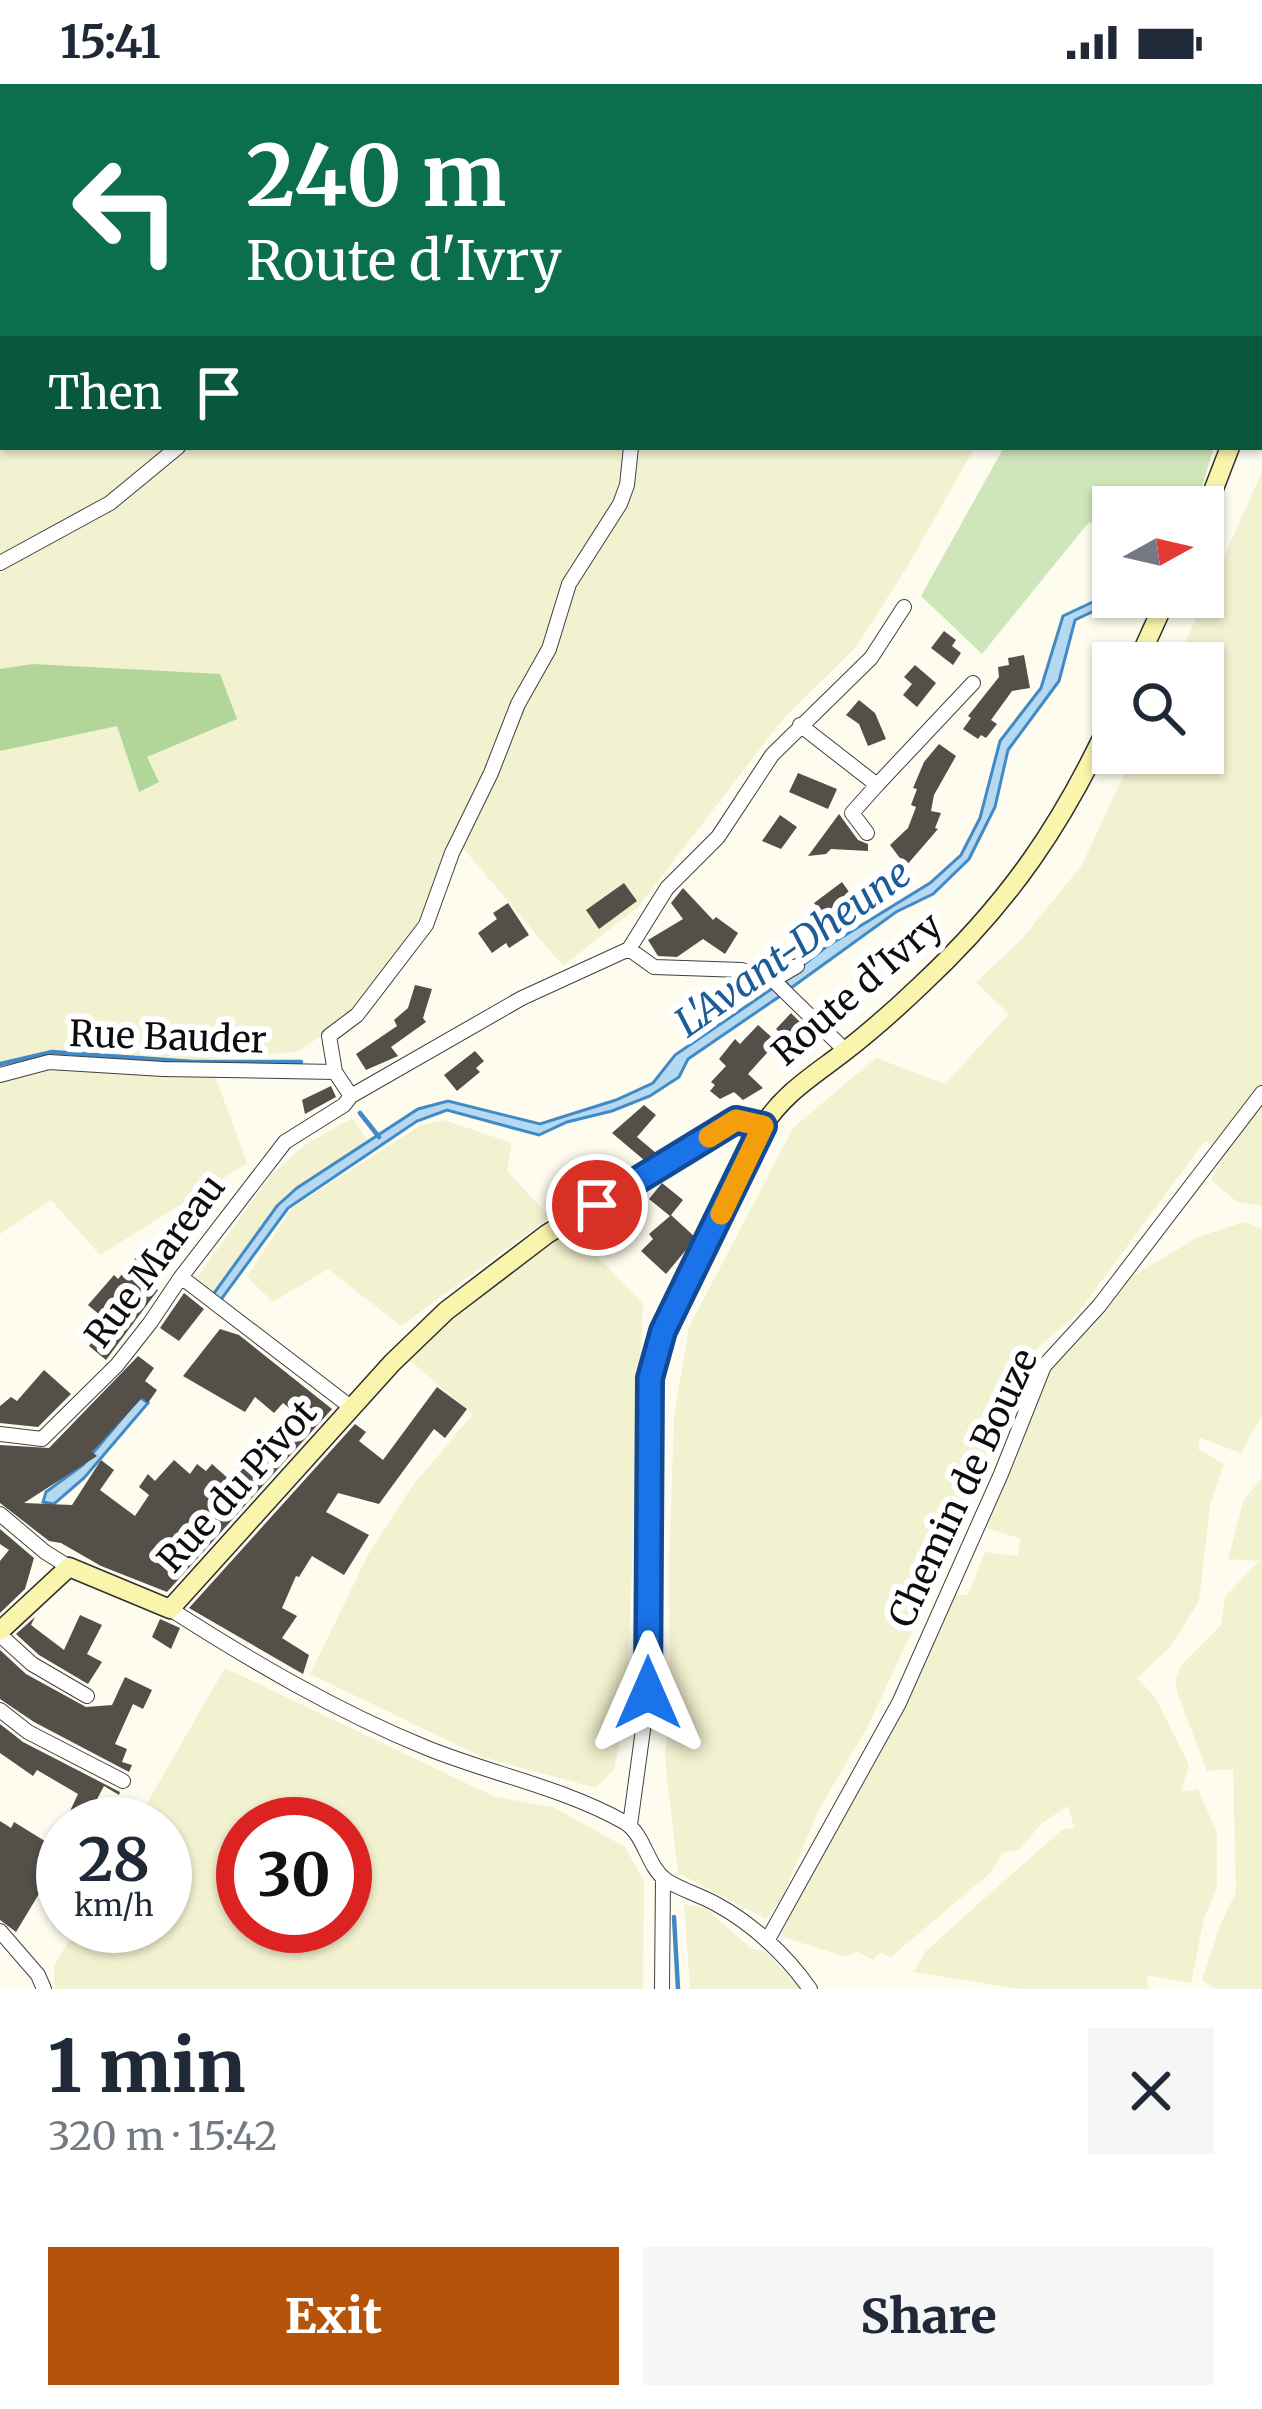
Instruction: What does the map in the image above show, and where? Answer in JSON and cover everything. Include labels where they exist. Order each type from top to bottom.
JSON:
[{"type":"main road","points":[[1215,486],[1228,450]]},
{"type":"main road","name":"Route d'Ivry","points":[[763,1126],[781,1098],[846,1051],[952,954],[1027,869],[1072,802],[1092,760]]},
{"type":"main road","points":[[352,1408],[446,1311],[547,1234],[736,1120],[763,1126]]},
{"type":"main road","name":"Rue du Pivot","points":[[170,1609],[352,1408]]},
{"type":"main road","points":[[0,1633],[69,1567],[170,1609]]},
{"type":"street","points":[[0,563],[110,503],[174,450]]},
{"type":"street","points":[[351,1096],[335,1072],[329,1036],[357,1015],[426,926],[518,704],[549,649],[569,584],[620,504],[631,450]]},
{"type":"street","points":[[846,1051],[780,985],[742,970],[654,967],[628,949],[668,888],[718,837],[772,754],[872,658],[904,607]]},
{"type":"street","points":[[867,833],[852,813],[973,683]]},
{"type":"street","points":[[800,725],[877,785]]},
{"type":"street","name":"Rue Mareau","points":[[0,1434],[42,1439],[117,1365],[285,1142],[351,1096],[522,998],[628,949]]},
{"type":"street","points":[[780,985],[797,966]]},
{"type":"street","name":"Rue Bauder","points":[[0,1075],[49,1062],[335,1072]]},
{"type":"street","name":"Chemin de Bouze","points":[[767,1941],[899,1703],[1044,1366],[1099,1306],[1262,1093]]},
{"type":"street","points":[[630,1825],[648,1693],[650,1378],[663,1331],[763,1126]]},
{"type":"street","points":[[181,1277],[352,1408]]},
{"type":"street","points":[[0,1514],[69,1567]]},
{"type":"street","points":[[170,1609],[288,1684],[422,1747],[569,1797],[630,1825],[662,1878],[662,1989]]},
{"type":"street","points":[[0,1633],[32,1664],[87,1696]]},
{"type":"street","points":[[0,1710],[28,1732],[123,1780]]},
{"type":"street","points":[[662,1878],[718,1905],[767,1941],[788,1959],[810,1989]]},
{"type":"street","points":[[0,1931],[38,1975],[44,1989]]},
{"type":"green space","points":[[0,450],[973,450],[856,647],[783,719],[638,907],[563,966],[457,841],[411,940],[358,1011],[297,1052],[209,1059],[247,1163],[100,1255],[51,1200],[0,1234]]},
{"type":"green space","points":[[1002,450],[1213,450],[1202,486],[1092,486],[1092,523],[982,654],[921,596]]},
{"type":"green space","points":[[1262,472],[1262,1206],[1237,1202],[1211,1180],[1225,1154],[1205,1141],[1077,1314],[1033,1352],[973,1497],[967,1497],[944,1539],[921,1612],[868,1726],[818,1811],[782,1898],[766,1919],[678,1873],[665,1760],[674,1416],[689,1327],[793,1128],[876,1058],[945,1084],[1009,1014],[976,982],[1021,940],[1082,865],[1124,774],[1224,774],[1224,642],[1185,642],[1196,618],[1224,618],[1224,556]]},
{"type":"green space","points":[[33,664],[220,674],[237,719],[147,757],[159,782],[139,792],[117,726],[0,751],[0,669]]},
{"type":"green space","points":[[352,1118],[369,1141],[277,1206],[214,1293],[195,1280],[272,1174],[305,1145]]},
{"type":"green space","points":[[444,1120],[512,1143],[507,1171],[550,1217],[401,1326],[328,1269],[273,1302],[247,1277],[292,1208],[421,1125]]},
{"type":"green space","points":[[1244,1222],[1262,1229],[1262,1415],[1241,1453],[1200,1438],[1198,1449],[1224,1464],[1210,1505],[1199,1601],[1170,1647],[1137,1678],[1155,1697],[1189,1765],[1181,1792],[1198,1789],[1217,1833],[1217,1887],[1204,1918],[1191,1983],[1147,1975],[1148,1989],[1019,1989],[914,1972],[926,1951],[1063,1829],[1074,1828],[1068,1806],[1042,1823],[1020,1849],[1002,1853],[990,1873],[891,1957],[880,1953],[873,1960],[856,1951],[846,1957],[780,1936],[955,1595],[968,1595],[985,1552],[1017,1556],[1021,1539],[984,1527],[1056,1360],[1133,1276],[1198,1237]]},
{"type":"green space","points":[[567,1225],[643,1304],[626,1710],[614,1769],[596,1788],[482,1757],[310,1674],[368,1555],[411,1488],[473,1414],[408,1359],[446,1311]]},
{"type":"green space","points":[[1262,1477],[1262,1989],[1216,1989],[1202,1980],[1236,1892],[1233,1769],[1207,1771],[1176,1679],[1182,1664],[1221,1625],[1225,1597],[1259,1561],[1228,1559],[1243,1502]]},
{"type":"green space","points":[[225,1668],[493,1796],[555,1808],[625,1847],[644,1881],[643,1989],[55,1989],[54,1966],[61,1953],[192,1953],[192,1797],[151,1797]]},
{"type":"green space","points":[[684,1904],[705,1908],[752,1949],[763,1950],[802,1989],[690,1989]]},
{"type":"water","points":[[1092,602],[1092,612],[1075,620],[1059,681],[1008,750],[995,807],[969,859],[933,894],[896,912],[791,988],[784,980],[826,947],[930,883],[961,855],[980,818],[1000,741],[1041,688],[1063,616]]},
{"type":"water","points":[[773,988],[783,994],[688,1059],[679,1077],[650,1096],[612,1111],[567,1122],[539,1135],[447,1110],[417,1121],[288,1208],[220,1301],[212,1296],[277,1206],[418,1109],[448,1101],[540,1124],[616,1100],[653,1083],[675,1055]]},
{"type":"water","points":[[140,1397],[148,1403],[84,1478],[54,1504],[43,1502],[46,1492],[83,1465]]},
{"type":"building","points":[[944,631],[956,640],[952,646],[961,653],[953,665],[931,648]]},
{"type":"building","points":[[1024,655],[1030,688],[1012,691],[991,720],[997,724],[986,738],[978,739],[963,729],[999,677],[998,667],[1009,665],[1008,658]]},
{"type":"building","points":[[915,665],[936,683],[917,707],[903,695],[912,684],[904,677]]},
{"type":"building","points":[[859,700],[875,713],[886,739],[868,746],[859,724],[846,715]]},
{"type":"building","points":[[939,744],[956,756],[934,795],[931,811],[941,813],[938,829],[906,866],[890,845],[908,828],[916,807],[911,805],[917,789],[913,788],[924,762]]},
{"type":"building","points":[[798,773],[837,789],[828,809],[789,792]]},
{"type":"building","points":[[839,814],[858,840],[868,844],[868,851],[831,849],[808,856]]},
{"type":"building","points":[[780,815],[797,827],[781,849],[762,841]]},
{"type":"building","points":[[842,882],[854,899],[826,919],[814,903]]},
{"type":"building","points":[[624,883],[637,901],[599,929],[586,910]]},
{"type":"building","points":[[683,888],[713,920],[716,917],[738,933],[725,954],[703,939],[677,957],[658,956],[648,940],[683,919],[671,903]]},
{"type":"building","points":[[508,903],[529,935],[492,953],[478,933]]},
{"type":"building","points":[[415,985],[432,989],[423,1018],[426,1022],[391,1047],[398,1056],[366,1070],[356,1054],[397,1026],[394,1020],[408,1008]]},
{"type":"building","points":[[791,1013],[811,1033],[797,1049],[776,1029]]},
{"type":"building","points":[[758,1025],[777,1042],[748,1074],[763,1088],[743,1100],[734,1092],[720,1099],[710,1091],[715,1085],[711,1082],[726,1066],[719,1059],[735,1039],[740,1044]]},
{"type":"building","points":[[475,1051],[484,1061],[476,1068],[480,1072],[457,1091],[444,1075]]},
{"type":"building","points":[[331,1086],[336,1097],[305,1114],[302,1100]]},
{"type":"building","points":[[644,1105],[656,1115],[637,1137],[656,1153],[644,1160],[612,1133]]},
{"type":"building","points":[[662,1183],[683,1200],[671,1215],[696,1238],[666,1274],[641,1251],[653,1239],[649,1234],[670,1216],[649,1199]]},
{"type":"building","points":[[174,1223],[189,1237],[147,1280],[158,1290],[106,1360],[89,1346],[107,1321],[88,1305],[114,1275],[118,1279]]},
{"type":"building","points":[[184,1293],[204,1309],[179,1341],[160,1328]]},
{"type":"building","points":[[220,1329],[239,1335],[332,1409],[167,1592],[49,1541],[0,1503],[0,1445],[49,1448],[138,1356],[154,1368],[145,1381],[157,1390],[148,1403],[142,1398],[92,1452],[97,1456],[24,1503],[72,1505],[101,1460],[114,1470],[100,1490],[135,1516],[149,1495],[139,1487],[148,1474],[155,1481],[174,1460],[190,1474],[197,1464],[206,1471],[212,1464],[231,1481],[277,1434],[286,1442],[305,1421],[283,1403],[274,1413],[255,1397],[245,1412],[183,1376]]},
{"type":"building","points":[[44,1370],[71,1394],[38,1427],[0,1423],[0,1406],[11,1397],[17,1401]]},
{"type":"building","points":[[437,1387],[467,1409],[445,1438],[434,1429],[379,1504],[338,1493],[326,1512],[369,1535],[344,1575],[312,1556],[296,1576],[282,1608],[297,1616],[282,1638],[309,1655],[303,1674],[189,1608],[355,1424],[366,1432],[359,1441],[383,1460]]},
{"type":"building","points":[[0,1529],[34,1558],[25,1589],[0,1613],[0,1561],[9,1550],[0,1544]]},
{"type":"building","points":[[80,1615],[102,1625],[87,1654],[102,1662],[88,1684],[39,1655],[16,1634],[35,1617],[31,1625],[64,1650]]},
{"type":"building","points":[[160,1619],[180,1628],[171,1649],[152,1637]]},
{"type":"building","points":[[0,1650],[26,1674],[86,1707],[112,1705],[125,1677],[152,1690],[143,1709],[133,1704],[115,1744],[127,1749],[122,1762],[132,1765],[129,1772],[0,1699]]},
{"type":"building","points":[[0,1724],[23,1742],[120,1792],[119,1795],[104,1786],[98,1797],[77,1797],[37,1770],[33,1776],[0,1753]]},
{"type":"building","points":[[0,1821],[11,1828],[14,1822],[36,1836],[36,1899],[16,1932],[0,1920]]},
{"type":"waterway","points":[[0,1064],[52,1052],[193,1062],[301,1062]]},
{"type":"waterway","points":[[360,1113],[379,1137]]},
{"type":"waterway","points":[[674,1917],[678,1989]]},
{"type":"slow traffic","points":[[709,1137],[736,1120],[763,1126],[721,1214]]},
{"type":"route","points":[[597,1205],[736,1120],[763,1126],[663,1331],[650,1378],[648,1693]]},
{"type":"water label","name":"L'Avant-Dheune","points":[[793,948]]}]
